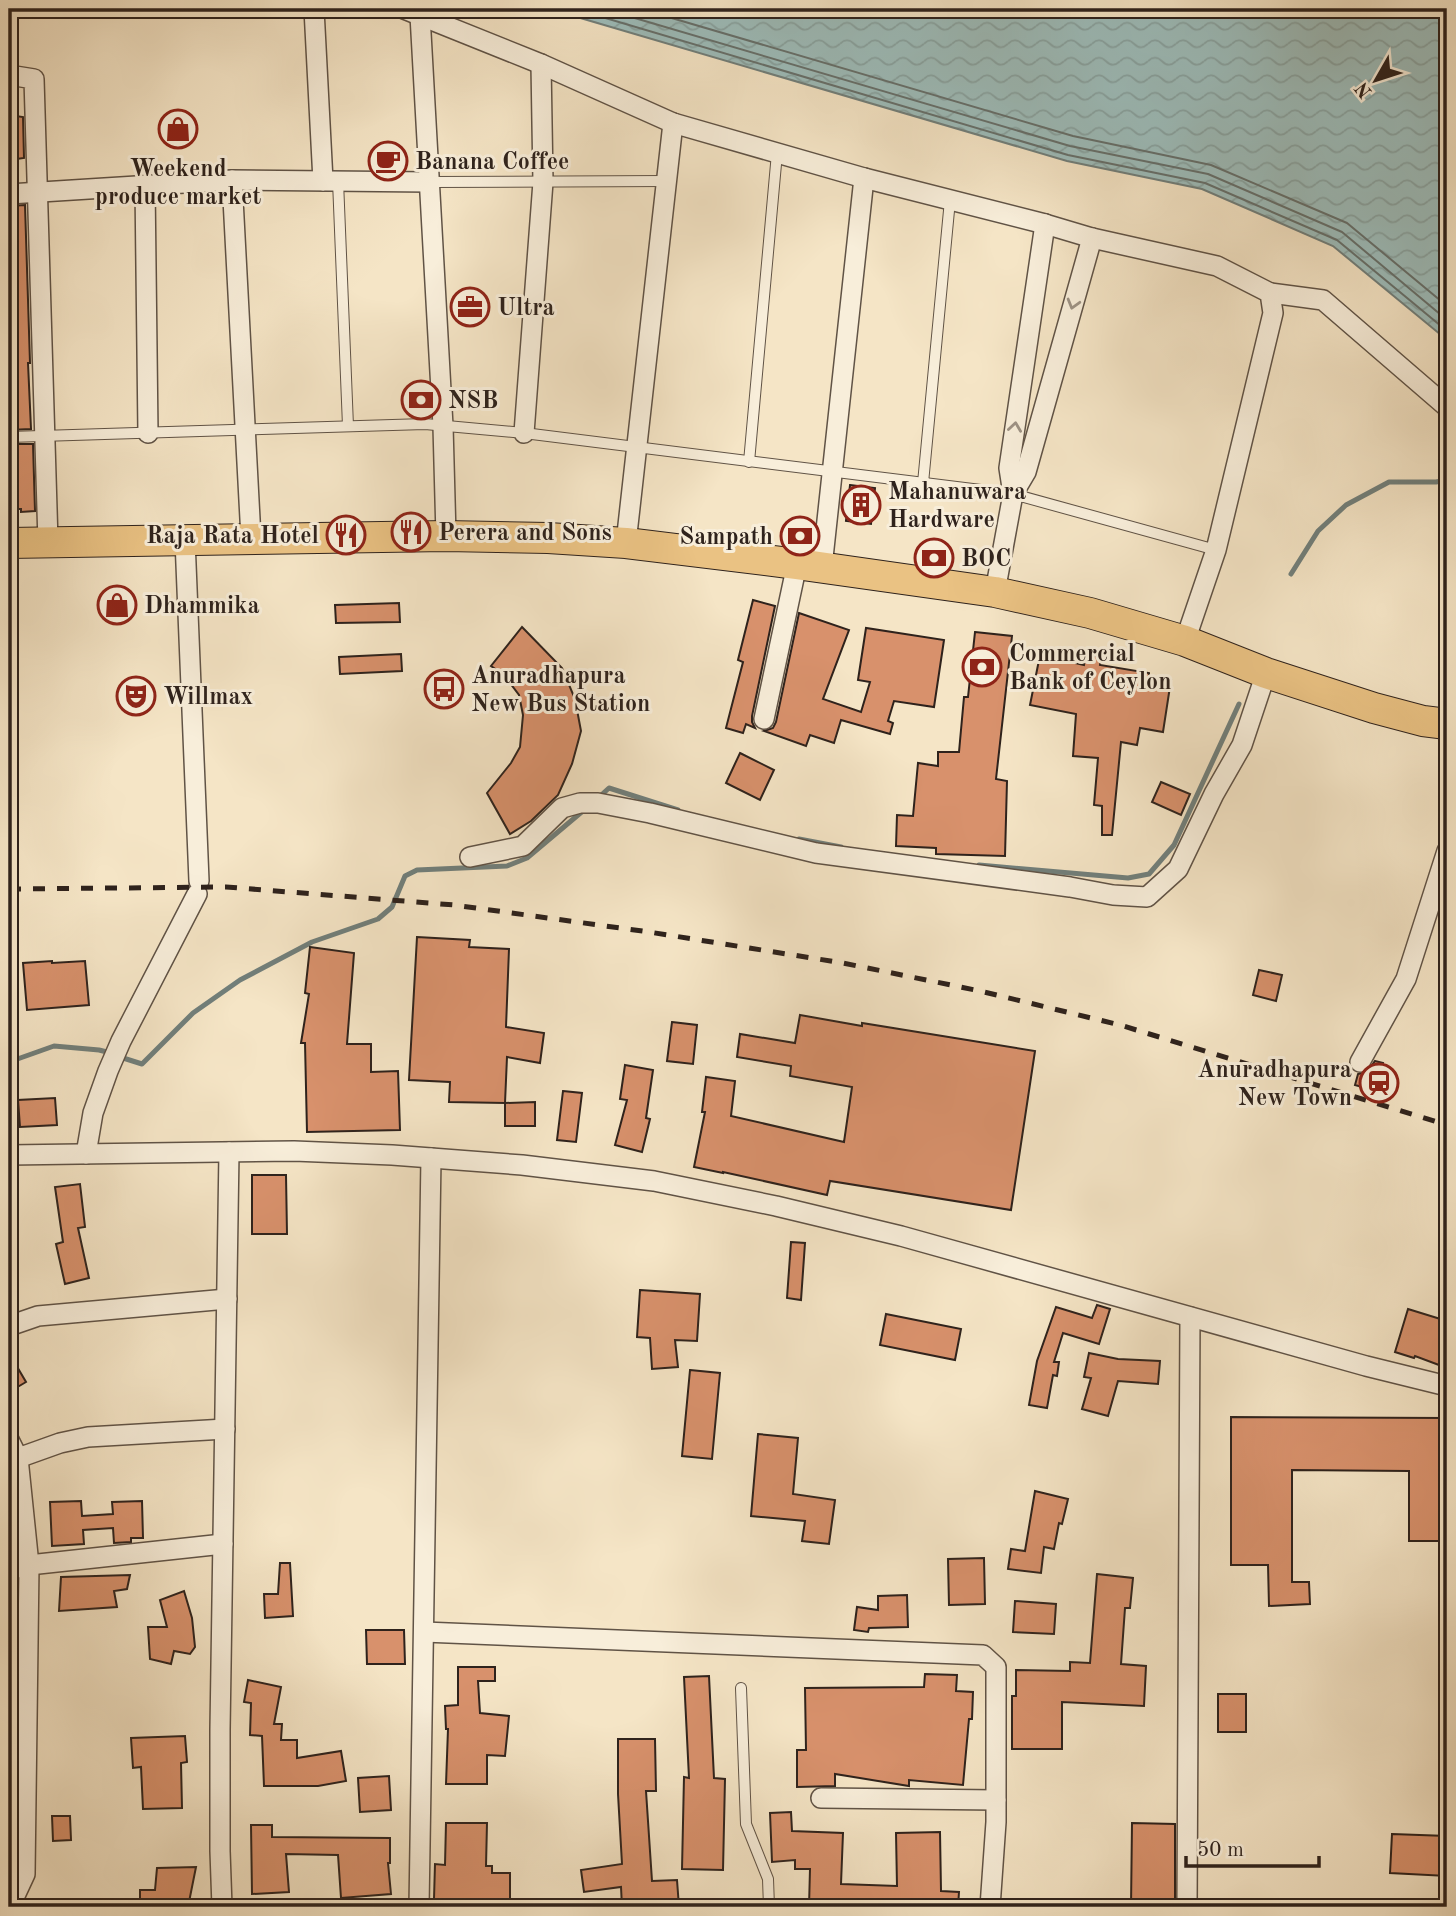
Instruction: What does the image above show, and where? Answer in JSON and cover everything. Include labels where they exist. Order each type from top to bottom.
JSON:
[{"type":"main road","points":[[9,543],[446,536],[548,538],[625,543],[810,565],[995,592],[1090,613],[1185,642],[1374,708],[1423,721],[1447,724]]},
{"type":"street","points":[[314,9],[331,181]]},
{"type":"street","points":[[446,536],[430,182],[412,12],[541,64],[673,122],[864,178],[1092,238],[1217,266],[1270,293],[1323,300],[1447,408]]},
{"type":"street","points":[[524,433],[543,182],[541,64]]},
{"type":"street","points":[[9,75],[34,79],[48,542]]},
{"type":"street","points":[[625,543],[673,122]]},
{"type":"street","points":[[764,719],[810,565],[833,472],[864,178]]},
{"type":"street","points":[[232,180],[251,538]]},
{"type":"street","points":[[9,194],[232,180],[430,182]]},
{"type":"street","points":[[145,185],[148,433]]},
{"type":"street","points":[[995,592],[1013,494],[1009,468],[1045,224]]},
{"type":"street","points":[[1013,494],[1026,472],[1092,238]]},
{"type":"street","points":[[1185,642],[1216,550],[1273,313],[1270,293]]},
{"type":"street","points":[[86,1154],[93,1113],[108,1071],[198,887],[186,540]]},
{"type":"street","points":[[470,857],[523,846],[562,808],[589,803],[650,813],[816,853],[1113,895],[1147,897],[1178,869],[1214,794],[1242,745],[1258,669]]},
{"type":"street","points":[[1360,1062],[1406,979],[1447,851]]},
{"type":"street","points":[[222,1907],[220,1744],[229,1152]]},
{"type":"street","points":[[9,1155],[294,1152],[522,1165],[654,1181],[776,1206],[901,1236],[1447,1386]]},
{"type":"street","points":[[419,1907],[431,1158]]},
{"type":"street","points":[[9,1326],[38,1316],[227,1299]]},
{"type":"street","points":[[1187,1907],[1190,1317]]},
{"type":"street","points":[[18,1458],[60,1443],[88,1437],[225,1429]]},
{"type":"street","points":[[9,1440],[18,1458],[29,1566],[24,1874],[12,1902],[9,1902]]},
{"type":"street","points":[[9,1570],[223,1544]]},
{"type":"street","points":[[424,1632],[983,1656],[996,1667],[996,1800],[990,1907]]},
{"type":"street","points":[[821,1798],[996,1800]]},
{"type":"lane","points":[[749,462],[777,153]]},
{"type":"lane","points":[[331,181],[348,426]]},
{"type":"lane","points":[[430,182],[666,181]]},
{"type":"lane","points":[[923,483],[950,200]]},
{"type":"lane","points":[[9,437],[425,424],[524,433],[1013,494],[1216,550]]},
{"type":"lane","points":[[741,1688],[746,1824],[768,1880],[769,1907]]},
{"type":"water","points":[[559,9],[1447,9],[1447,340],[1333,246],[1202,189],[1067,161],[577,17]]},
{"type":"building","points":[[9,115],[23,117],[24,158],[9,160]]},
{"type":"building","points":[[25,205],[31,429],[9,430],[9,206]]},
{"type":"building","points":[[9,444],[33,444],[35,511],[9,509]]},
{"type":"building","name":"Mahanuwara Hardware","points":[[850,485],[875,488],[871,524],[846,521]]},
{"type":"building","points":[[753,600],[775,606],[752,716],[755,728],[746,724],[743,733],[726,728],[743,662],[738,660]]},
{"type":"building","points":[[399,603],[400,622],[336,623],[335,605]]},
{"type":"building","points":[[799,613],[849,630],[823,699],[861,712],[870,682],[858,680],[866,628],[944,640],[934,707],[894,701],[888,721],[893,723],[890,734],[841,720],[834,743],[810,735],[806,746],[764,731],[773,728],[776,722]]},
{"type":"building","points":[[522,627],[562,668],[575,699],[581,731],[572,764],[558,795],[531,821],[510,834],[487,793],[520,747],[523,715],[519,695],[504,675],[491,666]]},
{"type":"building","points":[[975,632],[1012,636],[996,779],[1007,781],[1005,856],[936,854],[936,848],[896,846],[897,815],[913,816],[918,763],[938,766],[938,752],[959,752],[964,697],[968,697]]},
{"type":"building","points":[[401,654],[402,671],[340,674],[339,657]]},
{"type":"building","points":[[1086,654],[1101,657],[1100,665],[1149,673],[1149,676],[1171,680],[1163,732],[1140,728],[1137,745],[1121,742],[1112,835],[1102,835],[1102,806],[1094,805],[1098,758],[1073,756],[1076,714],[1030,705],[1040,655],[1084,665]]},
{"type":"building","points":[[740,753],[774,770],[760,800],[726,783]]},
{"type":"building","points":[[1161,782],[1190,794],[1181,815],[1152,802]]},
{"type":"building","points":[[417,937],[470,940],[469,947],[509,949],[506,1027],[544,1033],[540,1063],[507,1057],[505,1103],[449,1102],[450,1082],[409,1080]]},
{"type":"building","points":[[310,947],[354,953],[347,1044],[371,1044],[371,1072],[398,1071],[400,1130],[307,1132],[305,1043],[301,1043],[309,994],[305,993]]},
{"type":"building","points":[[85,961],[89,1005],[27,1010],[23,963]]},
{"type":"building","points":[[1259,970],[1282,975],[1276,1001],[1253,995]]},
{"type":"building","points":[[800,1015],[1035,1051],[1011,1210],[830,1181],[827,1195],[694,1167],[705,1112],[702,1112],[706,1077],[735,1081],[731,1116],[844,1142],[852,1087],[790,1076],[791,1066],[737,1057],[740,1034],[795,1043]]},
{"type":"building","points":[[672,1022],[697,1025],[693,1064],[667,1061]]},
{"type":"building","points":[[1375,1061],[1383,1063],[1381,1072],[1389,1074],[1384,1093],[1355,1085],[1358,1074],[1367,1072]]},
{"type":"building","points":[[625,1065],[653,1070],[646,1118],[650,1119],[642,1152],[615,1145],[627,1100],[620,1099]]},
{"type":"building","points":[[563,1091],[582,1093],[576,1142],[557,1140]]},
{"type":"building","points":[[55,1098],[57,1125],[20,1127],[18,1100]]},
{"type":"building","points":[[535,1102],[535,1126],[505,1126],[505,1103]]},
{"type":"building","points":[[252,1175],[286,1175],[287,1234],[252,1234]]},
{"type":"building","points":[[80,1184],[85,1227],[78,1228],[89,1278],[65,1284],[56,1244],[63,1242],[55,1187]]},
{"type":"building","points":[[791,1242],[805,1243],[801,1300],[787,1298]]},
{"type":"building","points":[[640,1290],[700,1294],[697,1341],[675,1340],[678,1367],[652,1369],[650,1338],[637,1337]]},
{"type":"building","points":[[1097,1305],[1110,1309],[1099,1344],[1063,1333],[1054,1362],[1059,1362],[1057,1376],[1053,1375],[1047,1408],[1029,1405],[1037,1361],[1056,1307],[1092,1318]]},
{"type":"building","points":[[1408,1309],[1447,1321],[1447,1368],[1395,1352]]},
{"type":"building","points":[[886,1314],[961,1329],[955,1360],[880,1345]]},
{"type":"building","points":[[9,1353],[26,1382],[9,1392]]},
{"type":"building","points":[[1089,1353],[1118,1359],[1160,1361],[1158,1384],[1118,1381],[1108,1416],[1082,1409],[1091,1378],[1084,1377]]},
{"type":"building","points":[[690,1370],[720,1373],[712,1459],[682,1456]]},
{"type":"building","points":[[1231,1417],[1447,1418],[1447,1541],[1409,1541],[1409,1471],[1292,1470],[1292,1582],[1309,1582],[1310,1604],[1269,1606],[1268,1565],[1231,1565]]},
{"type":"building","points":[[758,1434],[798,1438],[793,1494],[835,1500],[829,1544],[802,1541],[805,1521],[751,1516]]},
{"type":"building","points":[[1035,1491],[1068,1499],[1062,1524],[1059,1523],[1054,1549],[1044,1547],[1041,1573],[1008,1569],[1011,1549],[1025,1551]]},
{"type":"building","points":[[81,1501],[82,1516],[113,1514],[112,1502],[142,1501],[143,1538],[114,1543],[113,1528],[83,1530],[84,1544],[52,1546],[50,1502]]},
{"type":"building","points":[[984,1558],[985,1604],[949,1605],[948,1559]]},
{"type":"building","points":[[280,1563],[290,1563],[293,1616],[265,1618],[264,1594],[278,1594]]},
{"type":"building","points":[[1097,1574],[1133,1578],[1130,1608],[1125,1608],[1121,1664],[1146,1666],[1144,1706],[1062,1702],[1062,1749],[1012,1749],[1012,1696],[1016,1696],[1016,1670],[1070,1671],[1070,1662],[1090,1663]]},
{"type":"building","points":[[130,1575],[127,1589],[114,1591],[117,1607],[59,1611],[61,1577]]},
{"type":"building","points":[[184,1591],[192,1618],[195,1647],[190,1654],[174,1651],[171,1664],[150,1659],[148,1627],[167,1627],[160,1600]]},
{"type":"building","points":[[907,1595],[908,1627],[869,1628],[868,1632],[854,1630],[857,1607],[878,1610],[878,1596]]},
{"type":"building","points":[[1015,1601],[1056,1604],[1054,1634],[1013,1632]]},
{"type":"building","points":[[366,1630],[404,1630],[405,1664],[367,1664]]},
{"type":"building","points":[[458,1667],[495,1667],[495,1681],[478,1681],[480,1713],[509,1716],[505,1756],[487,1755],[487,1784],[446,1784],[448,1729],[445,1706],[458,1705]]},
{"type":"building","points":[[925,1674],[957,1675],[956,1691],[973,1692],[963,1785],[909,1780],[909,1786],[835,1774],[835,1786],[797,1787],[797,1750],[806,1750],[805,1688],[924,1687]]},
{"type":"building","points":[[709,1676],[714,1778],[725,1779],[723,1870],[682,1869],[684,1777],[689,1778],[684,1677]]},
{"type":"building","points":[[248,1680],[281,1687],[274,1724],[282,1724],[281,1740],[297,1740],[297,1758],[341,1751],[346,1781],[318,1786],[264,1786],[262,1736],[250,1735],[251,1703],[244,1702]]},
{"type":"building","points":[[1218,1694],[1246,1694],[1246,1732],[1218,1732]]},
{"type":"building","points":[[185,1736],[187,1762],[181,1763],[182,1808],[143,1809],[141,1767],[133,1768],[131,1738]]},
{"type":"building","points":[[618,1739],[655,1739],[656,1791],[646,1791],[652,1881],[677,1880],[679,1907],[622,1907],[621,1887],[584,1892],[581,1870],[622,1864]]},
{"type":"building","points":[[389,1776],[391,1810],[360,1812],[358,1778]]},
{"type":"building","points":[[791,1812],[792,1831],[843,1833],[841,1884],[897,1886],[896,1833],[940,1832],[941,1891],[959,1892],[958,1907],[809,1907],[810,1869],[795,1869],[795,1860],[772,1862],[770,1813]]},
{"type":"building","points":[[52,1816],[70,1816],[71,1840],[53,1841]]},
{"type":"building","points":[[446,1823],[487,1823],[486,1866],[492,1866],[492,1873],[510,1873],[510,1907],[468,1907],[468,1900],[434,1899],[435,1864],[445,1865]]},
{"type":"building","points":[[1132,1823],[1175,1824],[1175,1907],[1131,1907]]},
{"type":"building","points":[[251,1825],[272,1825],[272,1837],[390,1838],[388,1863],[391,1894],[341,1898],[338,1855],[286,1854],[289,1892],[252,1894]]},
{"type":"building","points":[[1392,1834],[1447,1836],[1447,1876],[1390,1873]]},
{"type":"building","points":[[196,1867],[188,1907],[140,1907],[140,1890],[155,1890],[157,1868]]},
{"type":"waterway","points":[[1291,574],[1318,531],[1346,505],[1389,482],[1447,480]]},
{"type":"waterway","points":[[979,865],[1128,878],[1149,874],[1174,845],[1239,704]]},
{"type":"waterway","points":[[597,799],[609,788],[678,810]]},
{"type":"waterway","points":[[120,1057],[142,1064],[193,1013],[240,980],[312,942],[378,919],[392,907],[405,876],[417,870],[507,866],[527,858],[584,810]]},
{"type":"waterway","points":[[799,839],[841,847]]},
{"type":"waterway","points":[[9,1062],[54,1046],[111,1053]]},
{"type":"railway","points":[[9,889],[226,887],[454,905],[843,963],[980,991],[1120,1025],[1447,1125]]},
{"type":"place","name":"Weekend produce market","points":[[178,129]]},
{"type":"place","name":"Banana Coffee","points":[[388,161]]},
{"type":"place","name":"Ultra","points":[[470,307]]},
{"type":"place","name":"NSB","points":[[421,400]]},
{"type":"place","name":"Mahanuwara Hardware","points":[[861,505]]},
{"type":"place","name":"Perera and Sons","points":[[411,532]]},
{"type":"place","name":"Raja Rata Hotel","points":[[346,535]]},
{"type":"place","name":"Sampath","points":[[800,536]]},
{"type":"place","name":"BOC","points":[[934,558]]},
{"type":"place","name":"Dhammika","points":[[117,605]]},
{"type":"place","name":"Commercial Bank of Ceylon","points":[[982,667]]},
{"type":"place","name":"Anuradhapura New Bus Station","points":[[444,689]]},
{"type":"place","name":"Willmax","points":[[136,696]]},
{"type":"place","name":"Anuradhapura New Town","points":[[1379,1083]]}]
